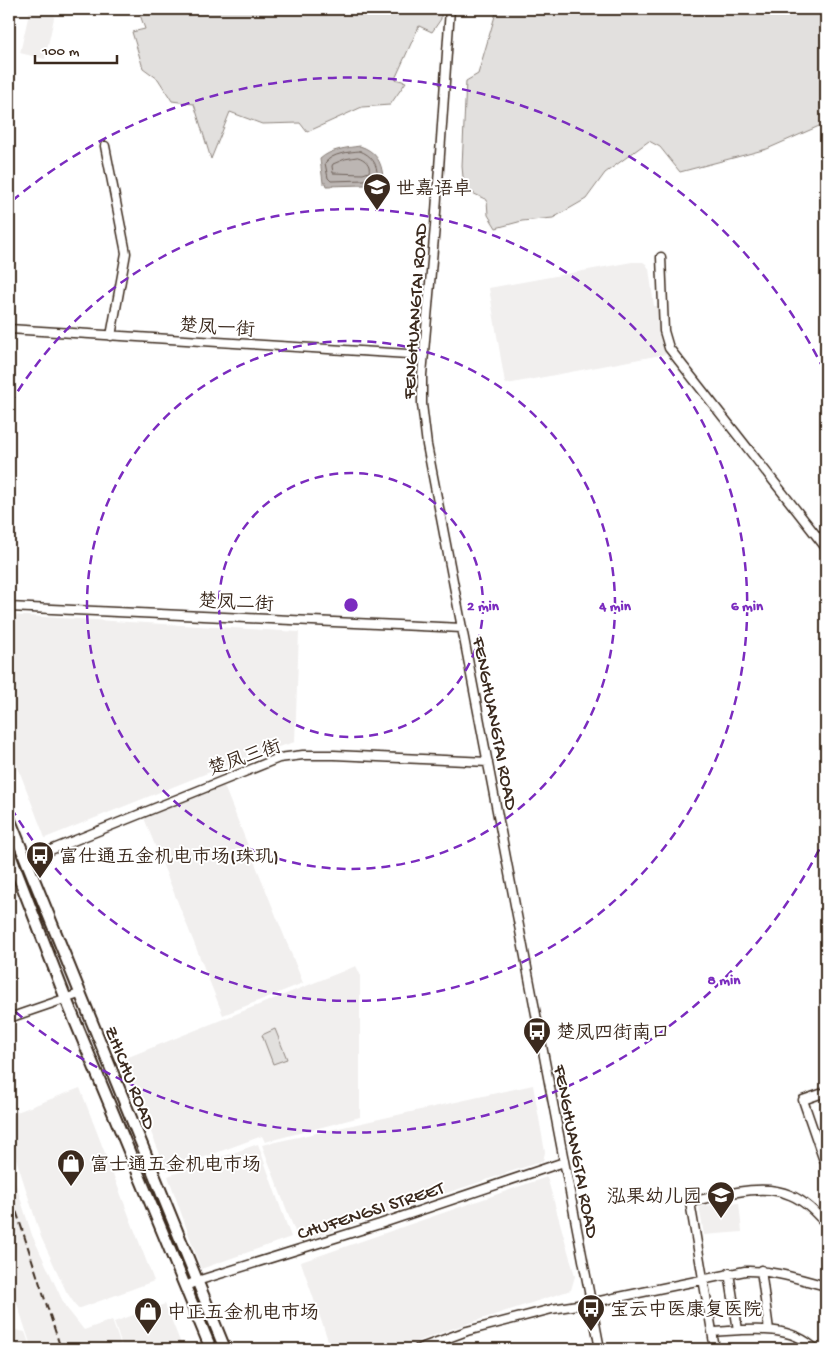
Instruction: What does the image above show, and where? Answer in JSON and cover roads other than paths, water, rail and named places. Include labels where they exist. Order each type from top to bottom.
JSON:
[{"type":"main road","name":"ZHICHU ROAD","points":[[9,818],[225,1349]]},
{"type":"main road","name":"ZHICHU ROAD","points":[[9,852],[66,1000],[212,1349]]},
{"type":"street","name":"FENGHUANGTAI ROAD","points":[[450,9],[422,404],[427,445],[600,1349]]},
{"type":"street","points":[[106,146],[126,254],[111,336]]},
{"type":"street","points":[[661,257],[664,331],[669,348],[826,548]]},
{"type":"street","name":"楚凤一街","points":[[9,329],[424,356]]},
{"type":"street","name":"楚凤二街","points":[[9,607],[462,628]]},
{"type":"street","name":"楚凤三街","points":[[26,860],[279,758],[303,755],[334,755],[488,762]]},
{"type":"street","points":[[9,1018],[79,994]]},
{"type":"street","points":[[826,1092],[803,1100],[826,1162]]},
{"type":"street","name":"CHUFENGSI STREET","points":[[186,1286],[380,1224],[564,1162]]},
{"type":"street","points":[[715,1349],[690,1202],[750,1190],[772,1190],[790,1194],[803,1202],[826,1224]]},
{"type":"street","points":[[418,1349],[467,1331],[552,1309],[590,1304],[730,1273],[761,1270],[826,1286]]},
{"type":"street","points":[[761,1270],[769,1330]]},
{"type":"street","points":[[730,1273],[738,1330]]},
{"type":"street","points":[[712,1332],[769,1330],[800,1337],[815,1349]]},
{"type":"water","points":[[360,146],[370,151],[377,158],[383,178],[365,185],[327,186],[326,183],[323,183],[320,159],[334,151]]},
{"type":"railway","points":[[9,1189],[61,1349]]},
{"type":"place","name":"世嘉语卓","points":[[377,211]]},
{"type":"place","name":"富仕通五金机电市场(珠玑)","points":[[40,879]]},
{"type":"place","name":"楚凤四街南口","points":[[537,1055]]},
{"type":"place","name":"富士通五金机电市场","points":[[71,1187]]},
{"type":"place","name":"泓果幼儿园","points":[[721,1219]]},
{"type":"place","name":"宝云中医康复医院","points":[[591,1332]]},
{"type":"place","name":"中正五金机电市场","points":[[148,1335]]}]
